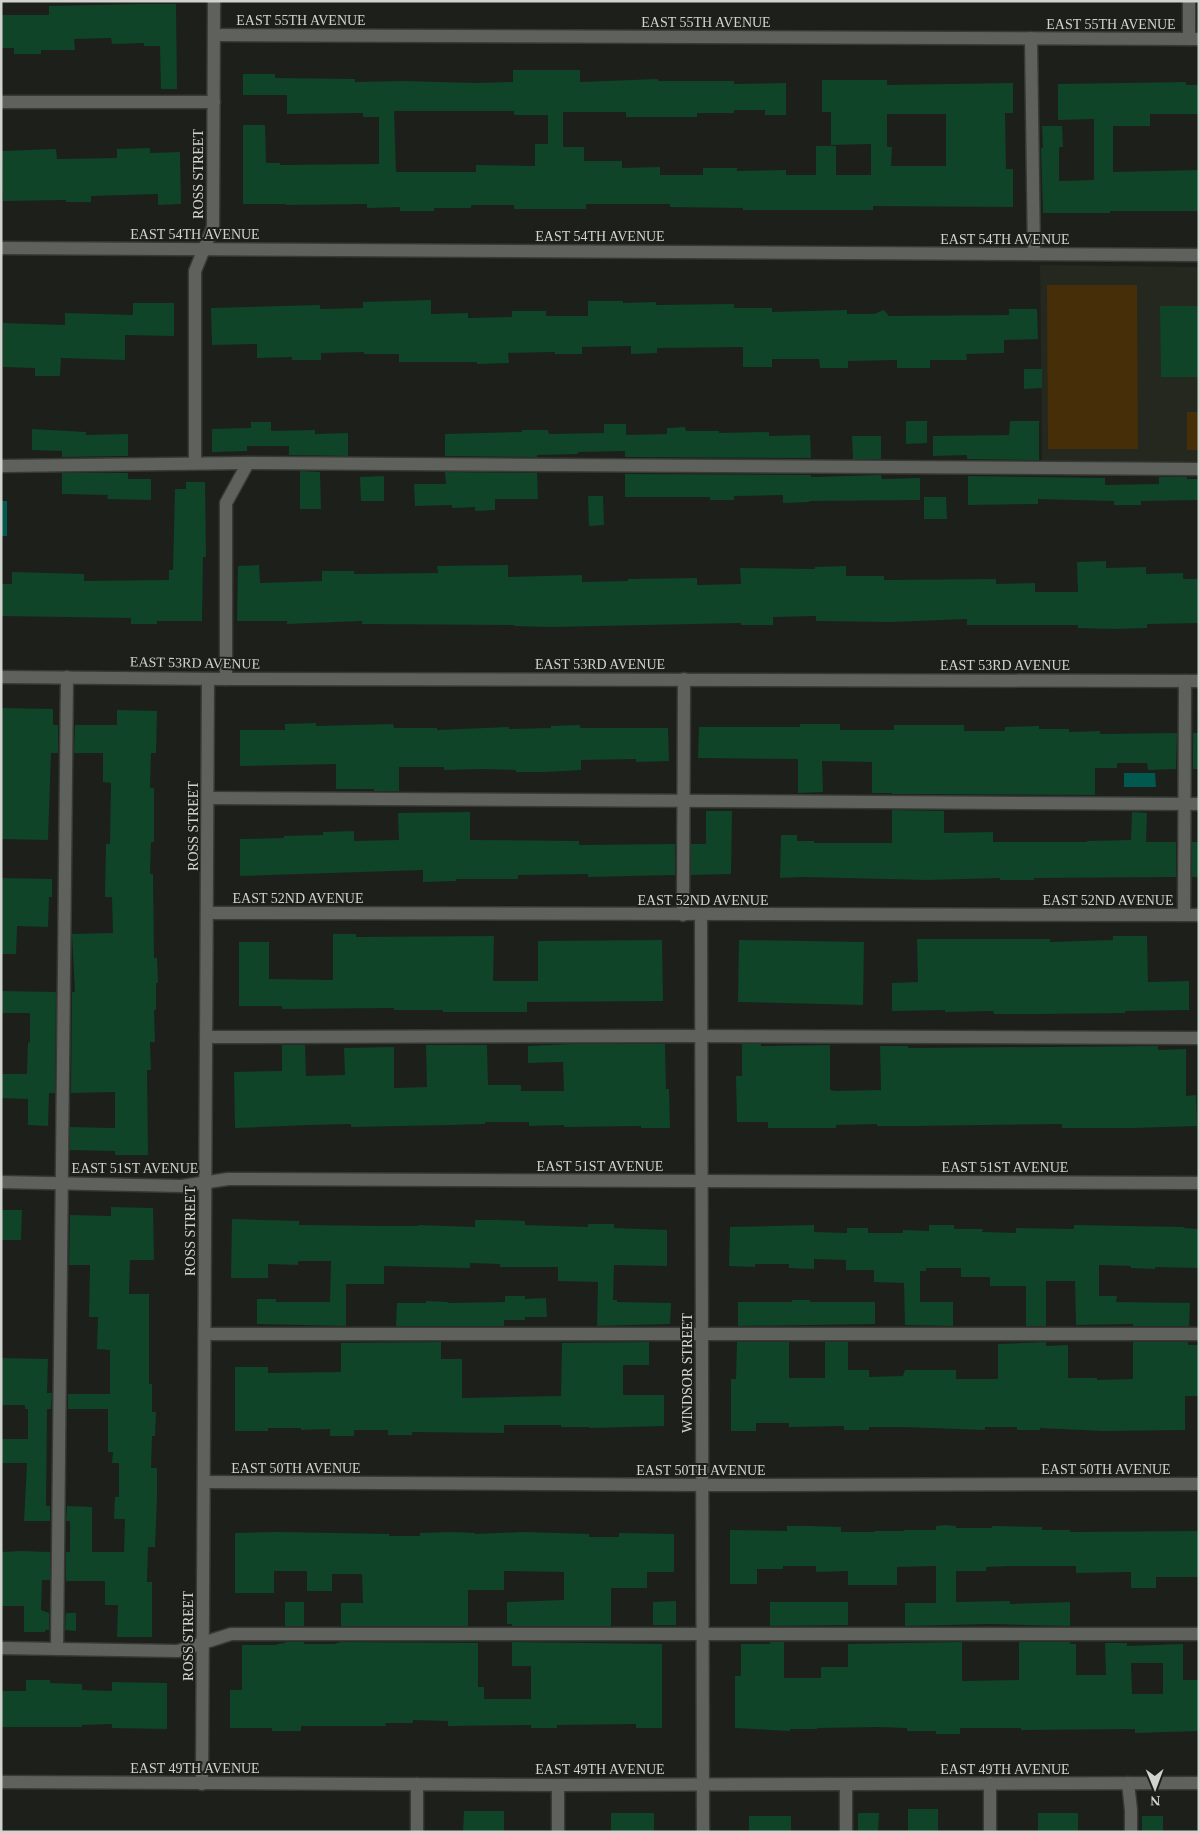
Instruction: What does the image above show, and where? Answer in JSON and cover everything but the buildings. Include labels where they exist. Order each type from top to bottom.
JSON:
[{"type":"street","name":"ROSS STREET","points":[[195,463],[195,272],[213,227],[214,1]]},
{"type":"street","points":[[1189,1],[1194,39]]},
{"type":"street","name":"EAST 55TH AVENUE","points":[[214,34],[1194,39]]},
{"type":"street","points":[[1031,38],[1034,254]]},
{"type":"street","points":[[1,102],[214,102]]},
{"type":"street","name":"EAST 54TH AVENUE","points":[[1,248],[1199,255]]},
{"type":"street","points":[[226,679],[226,503],[248,463]]},
{"type":"street","points":[[1,466],[248,463],[1199,469]]},
{"type":"street","name":"EAST 53RD AVENUE","points":[[1,677],[1199,681]]},
{"type":"street","points":[[57,1649],[67,677]]},
{"type":"street","name":"ROSS STREET","points":[[202,1784],[208,678]]},
{"type":"street","points":[[683,915],[684,679]]},
{"type":"street","points":[[1184,915],[1185,681]]},
{"type":"street","points":[[208,798],[1199,804]]},
{"type":"street","name":"EAST 52ND AVENUE","points":[[207,913],[1199,915]]},
{"type":"street","name":"WINDSOR STREET","points":[[701,914],[703,1832]]},
{"type":"street","points":[[206,1038],[701,1036],[1199,1038]]},
{"type":"street","name":"EAST 51ST AVENUE","points":[[1,1182],[182,1186],[228,1179],[1199,1183]]},
{"type":"street","points":[[205,1334],[1199,1334]]},
{"type":"street","name":"EAST 50TH AVENUE","points":[[204,1482],[703,1485],[1199,1484]]},
{"type":"street","points":[[1,1648],[178,1651],[230,1634],[1199,1634]]},
{"type":"street","name":"EAST 49TH AVENUE","points":[[1,1782],[558,1785],[1199,1783]]},
{"type":"street","points":[[990,1783],[990,1832]]},
{"type":"street","points":[[1128,1783],[1131,1832]]},
{"type":"street","points":[[417,1784],[417,1832]]},
{"type":"street","points":[[558,1785],[558,1832]]},
{"type":"street","points":[[846,1785],[846,1832]]},
{"type":"shaded area","points":[[1040,265],[1199,267],[1199,461],[1042,461]]},
{"type":"shaded area","points":[[1047,285],[1137,285],[1138,449],[1048,449]]},
{"type":"shaded area","points":[[1187,412],[1199,412],[1199,450],[1187,450]]},
{"type":"water","points":[[1,501],[7,501],[7,536],[1,536]]},
{"type":"water","points":[[1124,773],[1155,773],[1156,787],[1124,787]]}]
